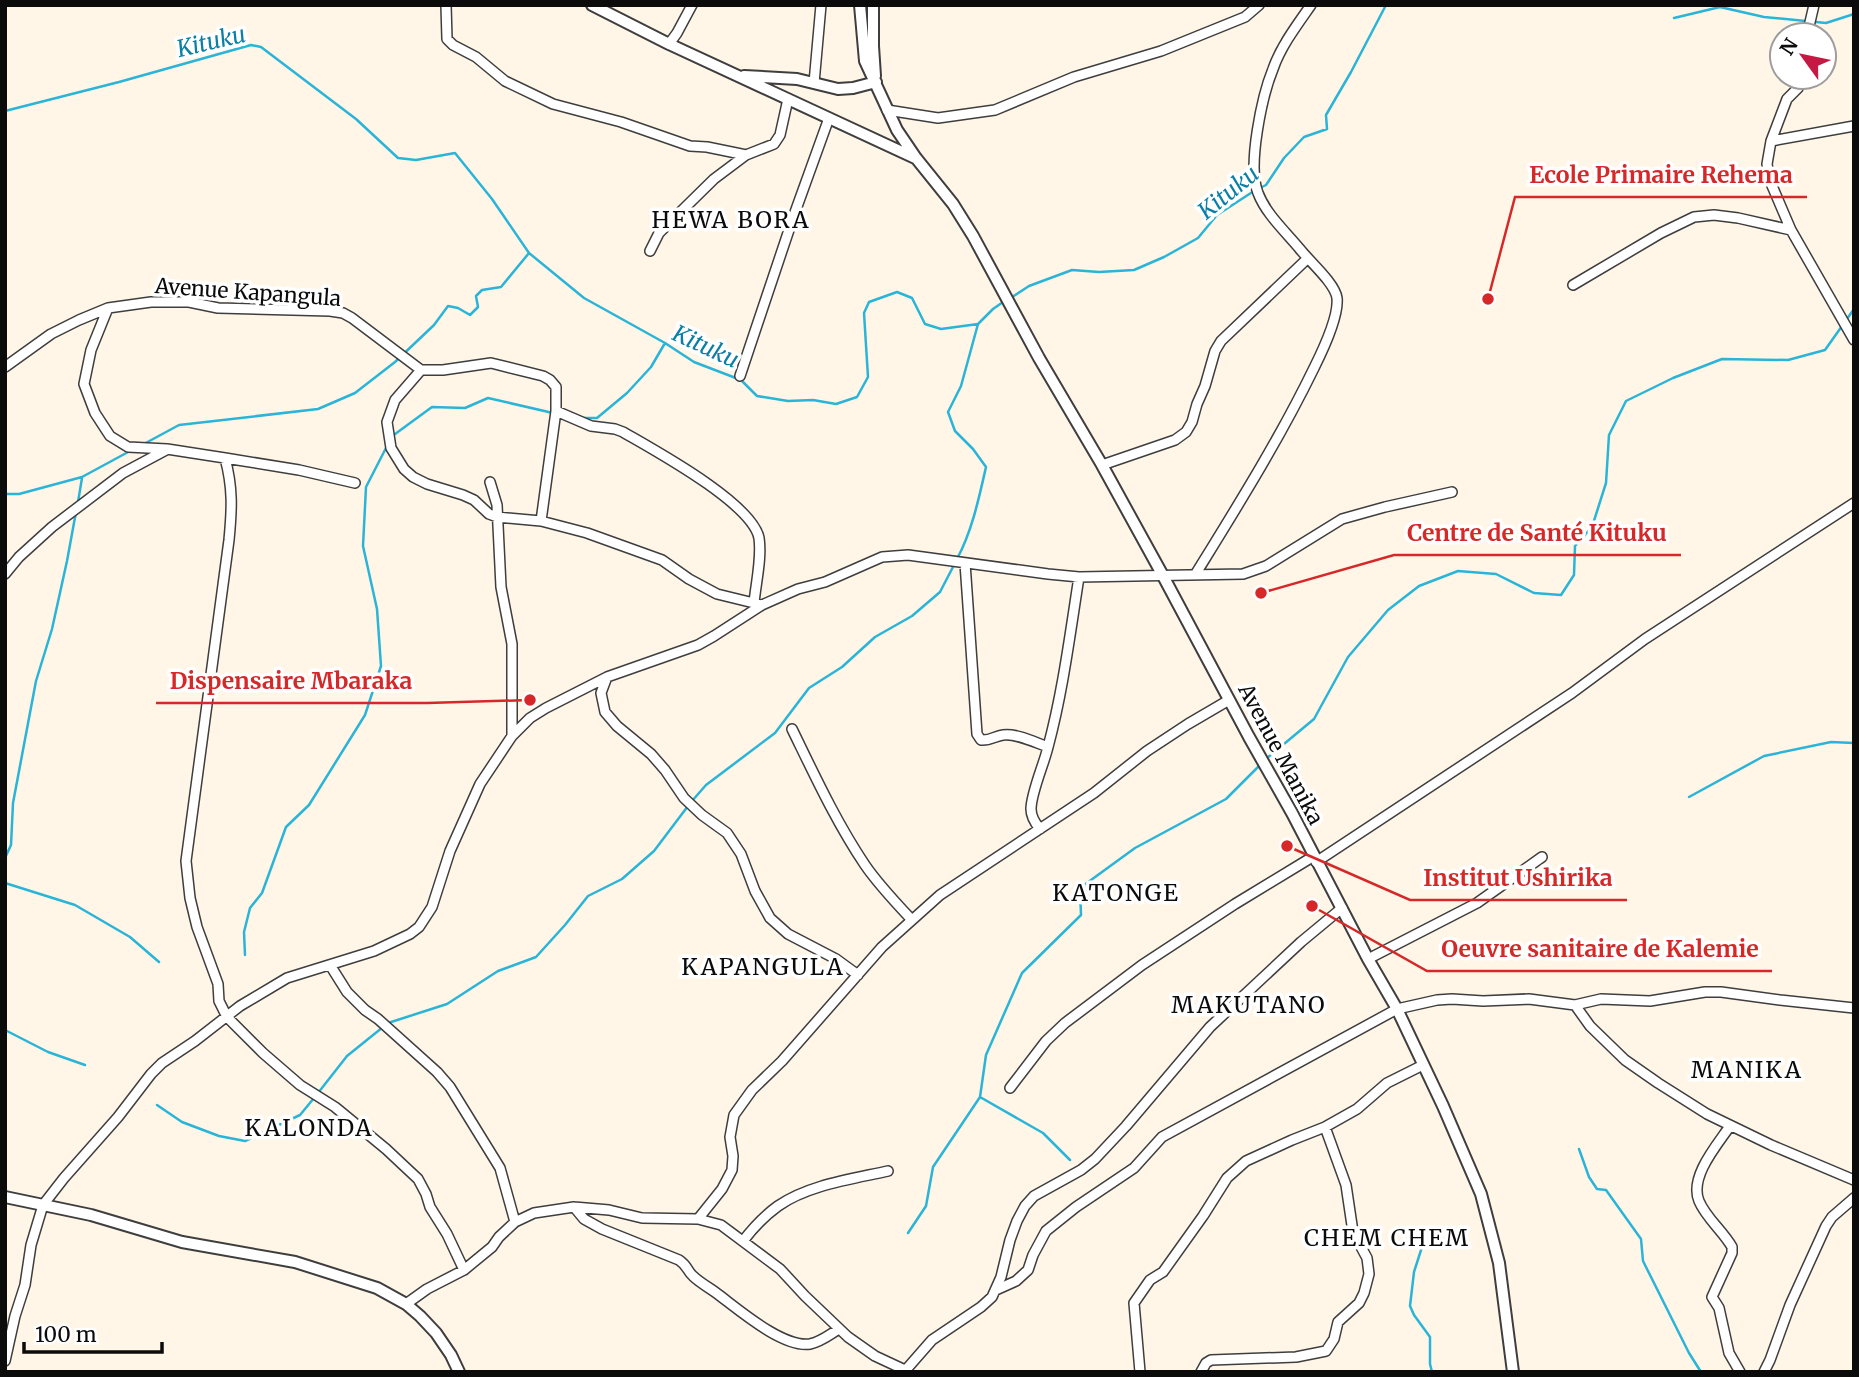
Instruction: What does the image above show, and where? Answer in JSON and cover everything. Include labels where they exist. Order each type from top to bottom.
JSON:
[{"type":"street","points":[[446,5],[447,39],[476,57],[505,81],[522,90],[553,104],[621,122],[690,146],[746,155]]},
{"type":"street","points":[[592,5],[669,44],[916,159]]},
{"type":"street","points":[[669,44],[692,5]]},
{"type":"street","points":[[814,83],[821,5]]},
{"type":"street","name":"Avenue Manika","points":[[860,5],[865,61],[897,130],[916,159],[953,204],[973,236],[1162,574],[1397,1009],[1443,1106],[1480,1194],[1499,1262],[1513,1372]]},
{"type":"street","points":[[737,76],[786,78],[838,89],[853,89],[876,82],[873,5]]},
{"type":"street","points":[[887,110],[938,118],[995,110],[1074,77],[1161,51],[1245,17],[1259,5]]},
{"type":"street","points":[[1195,575],[1301,396],[1335,316],[1337,297],[1328,281],[1266,208],[1257,192],[1253,174],[1263,103],[1273,67],[1311,5]]},
{"type":"street","points":[[1795,91],[1787,99],[1771,141],[1767,164],[1770,181],[1791,230],[1853,335]]},
{"type":"street","points":[[650,251],[659,233],[675,215],[714,179],[746,155],[774,144],[780,135],[789,99]]},
{"type":"street","points":[[740,376],[829,118]]},
{"type":"street","points":[[1771,141],[1854,126]]},
{"type":"street","points":[[1573,285],[1661,233],[1694,217],[1714,215],[1791,230]]},
{"type":"street","points":[[1102,465],[1175,440],[1186,432],[1205,386],[1214,351],[1221,341],[1307,259]]},
{"type":"street","name":"Avenue Kapangula","points":[[5,367],[51,334],[108,308],[151,302],[189,302],[218,308],[343,313],[421,370]]},
{"type":"street","points":[[108,308],[91,350],[84,384],[95,413],[110,436],[128,447],[167,449],[299,470],[355,484]]},
{"type":"street","points":[[541,521],[556,411],[556,387],[550,380],[533,373],[491,363],[443,370],[421,370],[395,400],[387,422],[391,448],[404,469],[413,477],[474,500],[489,514],[497,517],[541,521],[587,533],[662,560],[716,594],[758,604]]},
{"type":"street","points":[[556,411],[591,426],[623,432],[727,498],[753,525],[758,536],[758,604]]},
{"type":"street","points":[[5,574],[19,557],[52,527],[123,473],[167,449]]},
{"type":"street","points":[[225,458],[231,479],[229,540],[186,861],[190,898],[197,927],[218,984],[219,1001],[227,1017],[300,1085],[343,1114],[418,1179],[464,1270]]},
{"type":"street","points":[[490,482],[496,496],[500,587],[512,644],[512,736]]},
{"type":"street","points":[[5,1361],[25,1285],[31,1245],[43,1205],[64,1178],[162,1063],[251,998],[287,978],[374,951],[410,934],[426,918],[432,907],[454,842],[486,773],[512,736],[530,718],[546,708],[607,677],[698,645],[758,604],[825,582],[882,557],[908,555],[1079,577],[1243,574],[1266,566],[1342,519],[1452,492]]},
{"type":"street","points":[[1010,1088],[1046,1041],[1065,1023],[1142,965],[1236,904],[1315,859],[1572,693],[1645,639],[1854,503]]},
{"type":"street","points":[[965,563],[977,734],[981,740],[988,741],[1003,735],[1048,747]]},
{"type":"street","points":[[1040,829],[1034,822],[1032,800],[1048,747],[1063,679],[1079,577]]},
{"type":"street","points":[[607,677],[601,693],[605,712],[666,770],[684,798],[727,833],[741,854],[755,891],[771,918],[788,934],[835,959],[858,975]]},
{"type":"street","points":[[698,1219],[722,1189],[732,1170],[730,1138],[734,1115],[752,1090],[782,1061],[882,947],[940,895],[1094,793],[1147,751],[1229,700]]},
{"type":"street","points":[[792,729],[864,863],[890,898],[911,919]]},
{"type":"street","points":[[1368,959],[1477,903],[1542,857]]},
{"type":"street","points":[[406,1304],[427,1289],[464,1270],[492,1247],[515,1222],[534,1213],[574,1207],[609,1210],[642,1218],[698,1219],[721,1225],[743,1241],[780,1269],[839,1329],[875,1356],[904,1371],[932,1340],[992,1297],[1001,1277],[1017,1221],[1034,1196],[1095,1160],[1210,1027],[1283,958],[1342,908]]},
{"type":"street","points":[[330,965],[347,992],[437,1072],[450,1087],[500,1168],[515,1222]]},
{"type":"street","points":[[996,1290],[1016,1282],[1028,1270],[1046,1231],[1134,1168],[1162,1138],[1397,1009],[1452,999],[1529,999],[1575,1005],[1601,999],[1650,1001],[1705,992],[1854,1007]]},
{"type":"street","points":[[1575,1005],[1590,1026],[1625,1060],[1658,1083],[1730,1126],[1854,1180]]},
{"type":"street","points":[[1140,1372],[1134,1303],[1150,1280],[1163,1272],[1227,1178],[1247,1161],[1325,1128],[1357,1109],[1387,1083],[1423,1065]]},
{"type":"street","points":[[1730,1126],[1707,1159],[1698,1188],[1698,1200],[1732,1247],[1732,1253],[1713,1297],[1719,1308],[1729,1353],[1740,1372]]},
{"type":"street","points":[[1201,1372],[1206,1363],[1212,1360],[1296,1357],[1326,1351],[1334,1339],[1338,1322],[1359,1303],[1369,1274],[1367,1258],[1353,1233],[1346,1185],[1325,1128]]},
{"type":"street","points":[[743,1241],[758,1222],[779,1205],[819,1186],[888,1171]]},
{"type":"street","points":[[5,1197],[91,1215],[182,1242],[295,1262],[377,1288],[406,1304],[420,1316],[451,1355],[458,1372]]},
{"type":"street","points":[[1764,1372],[1790,1305],[1826,1226],[1832,1217],[1854,1198]]},
{"type":"street","points":[[574,1207],[584,1219],[601,1230],[679,1260],[687,1265],[691,1275],[739,1312],[786,1339],[807,1345],[821,1341],[839,1329]]},
{"type":"waterway","name":"Kituku","points":[[1260,188],[1266,185],[1284,158],[1304,137],[1327,129],[1326,115],[1386,5]]},
{"type":"waterway","points":[[1674,18],[1720,7],[1764,17],[1826,23],[1854,14]]},
{"type":"waterway","name":"Kituku","points":[[5,111],[251,45],[261,47],[356,119],[398,158],[416,160],[455,153],[492,199],[529,253],[584,298],[694,362],[741,380],[757,396],[836,404],[857,397],[868,377],[864,313],[869,302],[897,292],[912,298],[925,324],[941,329],[978,324],[1003,302]]},
{"type":"waterway","name":"Kituku","points":[[1009,299],[1029,286],[1072,270],[1134,270],[1164,257],[1198,238],[1217,215],[1254,191]]},
{"type":"waterway","points":[[142,445],[179,425],[318,409],[355,393],[395,362],[434,325],[448,306],[470,315],[478,307],[476,296],[482,290],[501,287],[529,253]]},
{"type":"waterway","points":[[1267,758],[1314,719],[1348,657],[1388,610],[1419,586],[1458,571],[1496,574],[1534,593],[1561,595],[1574,575],[1575,546],[1592,527],[1606,483],[1609,435],[1626,401],[1673,378],[1722,359],[1788,360],[1825,350],[1854,309]]},
{"type":"waterway","points":[[957,559],[971,526],[986,467],[955,431],[948,412],[961,386],[978,324]]},
{"type":"waterway","points":[[580,418],[597,418],[627,393],[651,367],[665,343]]},
{"type":"waterway","points":[[391,437],[432,407],[465,408],[488,398],[553,413]]},
{"type":"waterway","points":[[245,955],[244,932],[250,908],[262,893],[286,827],[309,805],[365,715],[381,666],[377,609],[363,546],[366,487],[387,446]]},
{"type":"waterway","points":[[5,494],[19,494],[82,477],[130,451]]},
{"type":"waterway","points":[[78,502],[82,478]]},
{"type":"waterway","points":[[5,858],[11,845],[13,803],[36,681],[52,629],[76,512]]},
{"type":"waterway","points":[[692,801],[706,785],[775,733],[809,688],[842,667],[875,637],[912,616],[940,592],[954,565]]},
{"type":"waterway","points":[[1689,797],[1764,756],[1831,742],[1854,743]]},
{"type":"waterway","points":[[908,1233],[926,1206],[933,1167],[980,1097],[986,1055],[1022,973],[1081,915],[1080,888],[1135,848],[1226,799],[1260,765]]},
{"type":"waterway","points":[[318,1093],[347,1056],[388,1023],[447,1004],[498,971],[536,957],[588,896],[622,879],[654,851],[688,806]]},
{"type":"waterway","points":[[5,883],[75,905],[130,937],[159,962]]},
{"type":"waterway","points":[[5,1030],[48,1052],[85,1065]]},
{"type":"waterway","points":[[980,1097],[1043,1133],[1070,1160]]},
{"type":"waterway","points":[[157,1105],[182,1122],[219,1136],[245,1141],[300,1115],[314,1098]]},
{"type":"waterway","points":[[1579,1149],[1589,1177],[1597,1189],[1606,1190],[1641,1239],[1643,1261],[1701,1372]]},
{"type":"waterway","points":[[1420,1229],[1422,1247],[1414,1272],[1410,1306],[1430,1337],[1432,1372]]},
{"type":"place","name":"Ecole Primaire Rehema","points":[[1488,299]]},
{"type":"place","name":"Centre de Santé Kituku","points":[[1261,593]]},
{"type":"place","name":"Dispensaire Mbaraka","points":[[530,700]]},
{"type":"place","name":"Institut Ushirika","points":[[1287,846]]},
{"type":"place","name":"Oeuvre sanitaire de Kalemie","points":[[1312,906]]},
{"type":"district","name":"HEWA BORA","points":[[731,219]]},
{"type":"district","name":"KATONGE","points":[[1116,892]]},
{"type":"district","name":"KAPANGULA","points":[[763,966]]},
{"type":"district","name":"MAKUTANO","points":[[1249,1004]]},
{"type":"district","name":"MANIKA","points":[[1747,1069]]},
{"type":"district","name":"KALONDA","points":[[309,1127]]},
{"type":"district","name":"CHEM CHEM","points":[[1387,1237]]}]
